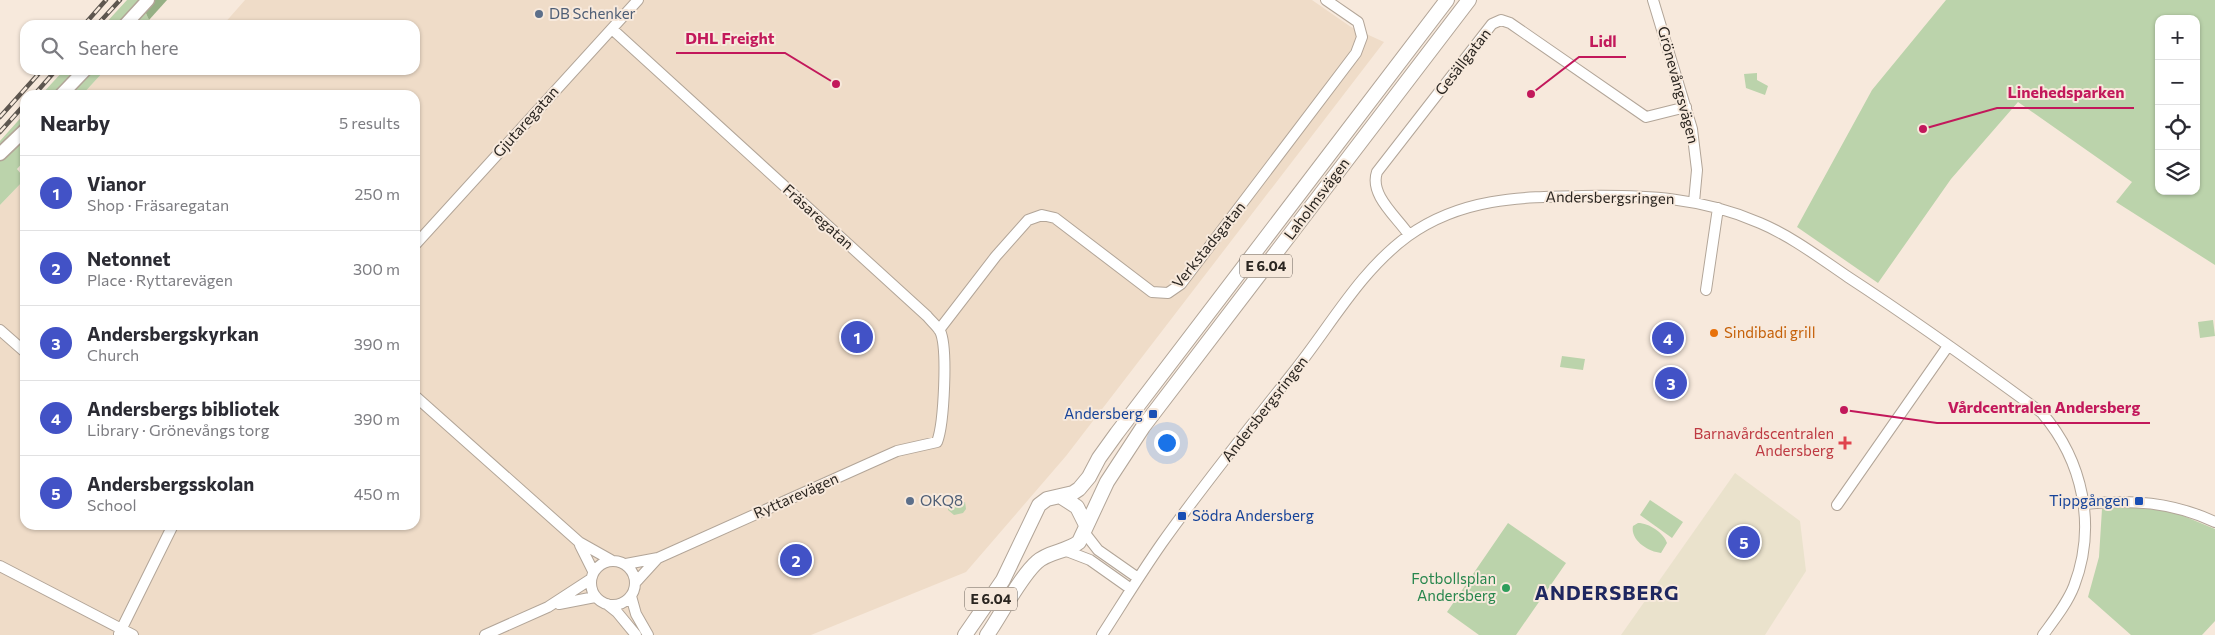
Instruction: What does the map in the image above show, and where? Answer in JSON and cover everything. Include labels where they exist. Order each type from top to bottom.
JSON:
[{"type":"highway","name":"Laholmsvägen","points":[[965,635],[1014,561],[1038,505],[1047,499],[1079,489],[1089,477],[1099,458],[1117,433],[1447,0]]},
{"type":"highway","name":"Laholmsvägen","points":[[986,635],[1030,570],[1042,559],[1076,544],[1107,482],[1144,427],[1469,0]]},
{"type":"highway","points":[[1060,496],[1077,507],[1085,528]]},
{"type":"main road","points":[[130,20],[148,0]]},
{"type":"main road","points":[[66,90],[80,75]]},
{"type":"main road","points":[[0,154],[20,135]]},
{"type":"street","name":"Gjutaregatan","points":[[420,240],[638,0]]},
{"type":"street","name":"Verkstadsgatan","points":[[939,330],[1002,249],[1028,220],[1042,215],[1055,218],[1152,292],[1168,293],[1182,284],[1356,53],[1362,37],[1358,22],[1326,0]]},
{"type":"street","name":"Grönevångsvägen","points":[[1653,0],[1686,106],[1696,154],[1694,202]]},
{"type":"street","name":"Gesällgatan","points":[[1409,235],[1378,194],[1374,180],[1377,172],[1492,24],[1501,20],[1510,23],[1646,117],[1686,106]]},
{"type":"street","name":"Fräsaregatan","points":[[612,29],[939,330]]},
{"type":"street","name":"Andersbergsringen","points":[[1102,635],[1138,578],[1193,502],[1332,322],[1361,280],[1409,235],[1440,218],[1471,206],[1506,198],[1635,196],[1694,202],[1763,223],[1884,301],[2003,384],[2045,417],[2072,458],[2084,504],[2085,539],[2080,569],[2065,602],[2043,635]]},
{"type":"street","points":[[1706,290],[1718,208]]},
{"type":"street","points":[[0,330],[20,348]]},
{"type":"street","name":"Ryttarevägen","points":[[611,560],[626,564],[658,558],[897,451],[937,442],[941,428],[944,363],[943,344],[939,330]]},
{"type":"street","points":[[1837,505],[1948,346]]},
{"type":"street","points":[[420,400],[578,542],[611,560]]},
{"type":"street","points":[[2084,504],[2122,501],[2150,502],[2173,507],[2215,522]]},
{"type":"street","points":[[1085,528],[1098,550],[1138,578]]},
{"type":"street","points":[[120,632],[171,530]]},
{"type":"street","points":[[578,542],[592,575],[592,591],[595,597],[616,612],[636,635]]},
{"type":"street","points":[[1064,550],[1090,560],[1131,589]]},
{"type":"street","name":"Ryttarevägen","points":[[631,596],[636,582],[658,558]]},
{"type":"street","points":[[548,607],[592,575],[604,562],[611,560]]},
{"type":"street","points":[[626,564],[631,569],[636,582]]},
{"type":"street","points":[[0,566],[120,632],[133,635]]},
{"type":"street","points":[[607,604],[620,604],[631,596],[636,614],[648,635]]},
{"type":"street","points":[[485,635],[548,607],[595,597]]},
{"type":"shaded area","points":[[245,0],[1312,0],[1351,27],[1384,42],[1066,456],[966,572],[811,635],[0,635],[0,205],[20,184],[20,530],[420,530],[420,90],[87,90],[100,75],[420,75],[420,20],[227,20]]},
{"type":"shaded area","points":[[1735,473],[1800,521],[1806,571],[1765,635],[1621,635]]},
{"type":"green space","points":[[127,0],[140,0],[149,20],[109,20]]},
{"type":"green space","points":[[140,0],[167,0],[149,20]]},
{"type":"green space","points":[[1946,0],[2215,0],[2215,265],[2116,202],[2132,182],[2018,102],[1951,179],[1878,283],[1797,227],[1872,90]]},
{"type":"green space","points":[[1757,73],[1757,80],[1768,86],[1765,95],[1746,88],[1744,74]]},
{"type":"green space","points":[[59,75],[100,75],[87,90],[46,90]]},
{"type":"green space","points":[[20,119],[20,166],[17,169],[20,173],[20,184],[0,205],[0,141]]},
{"type":"green space","points":[[2213,320],[2215,336],[2200,338],[2198,322]]},
{"type":"green space","points":[[1562,356],[1585,359],[1583,370],[1560,367]]},
{"type":"green space","points":[[1650,500],[1683,522],[1672,538],[1640,515]]},
{"type":"green space","points":[[965,502],[966,509],[963,513],[954,515],[948,510],[948,505]]},
{"type":"green space","points":[[2124,506],[2174,512],[2215,529],[2215,621],[2202,635],[2131,635],[2088,597],[2099,557],[2102,509]]},
{"type":"green space","name":"Fotbollsplan Andersberg","points":[[1508,523],[1566,563],[1516,635],[1479,635],[1447,612]]},
{"type":"green space","points":[[1638,523],[1651,527],[1663,536],[1667,543],[1661,553],[1646,548],[1637,540],[1634,536],[1633,526]]},
{"type":"railway","points":[[88,20],[106,0]]},
{"type":"railway","points":[[102,20],[120,0]]},
{"type":"railway","points":[[24,90],[38,75]]},
{"type":"railway","points":[[38,90],[52,75]]},
{"type":"railway","points":[[0,117],[20,95]]},
{"type":"railway","points":[[0,132],[20,110]]},
{"type":"place","name":"DB Schenker","points":[[539,14]]},
{"type":"place","name":"DHL Freight","points":[[836,84]]},
{"type":"place","name":"Lidl","points":[[1531,94]]},
{"type":"place","name":"Linehedsparken","points":[[1923,129]]},
{"type":"place","name":"Sindibadi grill","points":[[1714,333]]},
{"type":"place","name":"Vianor","points":[[857,337]]},
{"type":"place","name":"Andersbergs bibliotek","points":[[1668,338]]},
{"type":"place","name":"Andersbergskyrkan","points":[[1671,383]]},
{"type":"place","name":"Vårdcentralen Andersberg","points":[[1844,410]]},
{"type":"place","name":"Andersberg","points":[[1153,414]]},
{"type":"place","name":"Barnavårdscentralen Andersberg","points":[[1845,443]]},
{"type":"place","name":"OKQ8","points":[[910,501]]},
{"type":"place","name":"Tippgången","points":[[2139,501]]},
{"type":"place","name":"Södra Andersberg","points":[[1182,516]]},
{"type":"place","name":"Andersbergsskolan","points":[[1744,542]]},
{"type":"place","name":"Netonnet","points":[[796,560]]},
{"type":"place","name":"Fotbollsplan Andersberg","points":[[1506,588]]},
{"type":"district","name":"ANDERSBERG","points":[[1607,593]]}]
